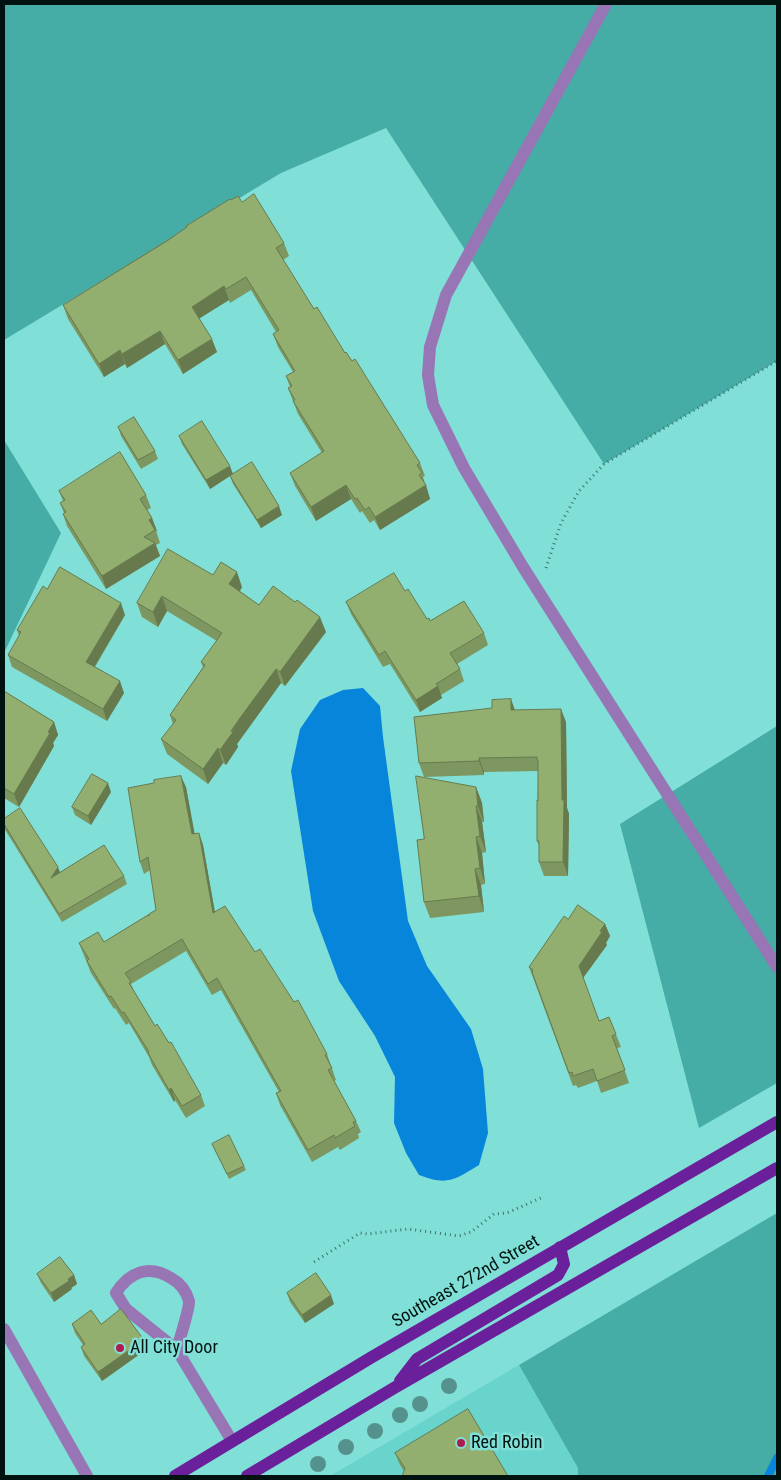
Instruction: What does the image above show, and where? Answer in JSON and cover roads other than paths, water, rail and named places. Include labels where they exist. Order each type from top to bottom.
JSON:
[{"type":"main road","name":"Southeast 272nd Street","points":[[175,1476],[560,1247],[777,1122]]},
{"type":"main road","points":[[247,1476],[394,1388],[777,1168]]},
{"type":"main road","points":[[394,1388],[417,1358],[558,1275],[564,1264],[560,1247]]},
{"type":"lane","points":[[606,4],[446,295],[430,347],[428,375],[433,405],[464,468],[523,567],[777,967]]},
{"type":"lane","points":[[177,1350],[190,1302],[181,1284],[162,1272],[144,1270],[124,1281],[116,1292],[126,1309],[177,1350],[232,1441]]},
{"type":"lane","points":[[4,1329],[87,1476]]},
{"type":"water","points":[[363,688],[380,706],[408,921],[427,966],[471,1029],[483,1069],[488,1133],[479,1165],[450,1180],[437,1180],[419,1175],[406,1153],[394,1123],[395,1077],[375,1036],[339,981],[313,911],[291,771],[300,729],[320,700],[343,690]]},
{"type":"waterway","points":[[768,1476],[777,1458]]},
{"type":"place","name":"All City Door","points":[[120,1348]]},
{"type":"place","name":"Red Robin","points":[[461,1443]]}]
